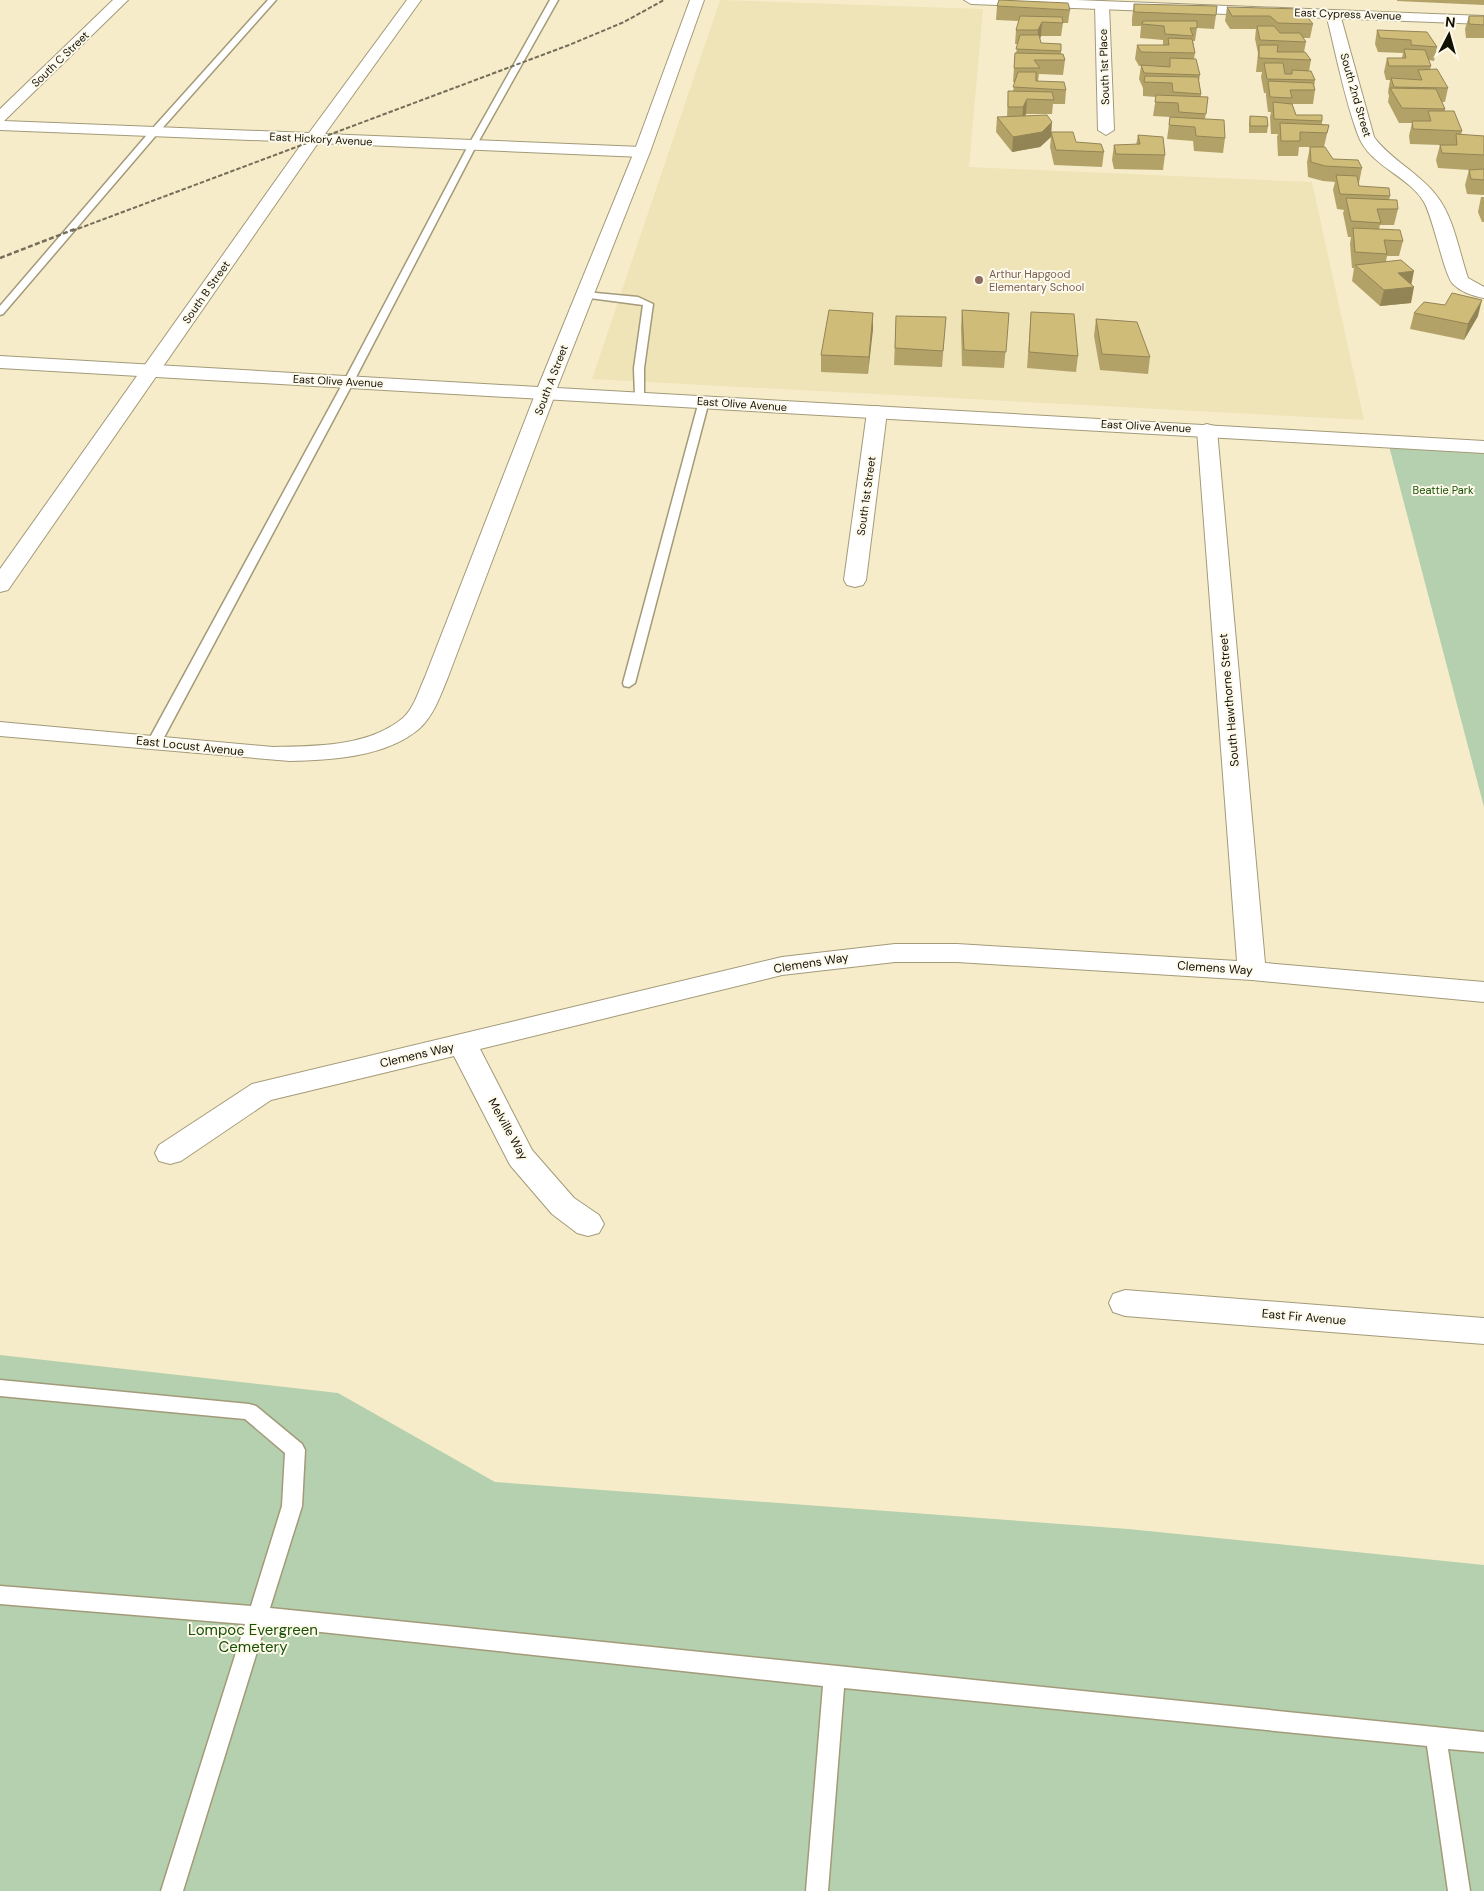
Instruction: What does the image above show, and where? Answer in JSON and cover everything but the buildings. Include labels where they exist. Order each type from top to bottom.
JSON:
[{"type":"street","name":"South C Street","points":[[0,117],[121,0]]},
{"type":"street","name":"South B Street","points":[[0,586],[313,139],[414,0]]},
{"type":"street","name":"South A Street","points":[[378,740],[412,723],[426,699],[642,152],[697,0]]},
{"type":"street","name":"East Cypress Avenue","points":[[971,0],[1484,20]]},
{"type":"street","name":"South 1st Place","points":[[1102,5],[1106,130]]},
{"type":"street","name":"South 2nd Street","points":[[1334,14],[1366,137],[1379,155],[1411,179],[1430,198],[1440,218],[1460,281],[1478,291]]},
{"type":"street","points":[[8,86],[31,87]]},
{"type":"street","name":"East Hickory Avenue","points":[[0,125],[642,152]]},
{"type":"street","name":"East Olive Avenue","points":[[0,362],[640,397],[1484,447]]},
{"type":"street","name":"South 1st Street","points":[[854,580],[877,412]]},
{"type":"street","name":"South Hawthorne Street","points":[[1207,430],[1252,970]]},
{"type":"street","name":"East Locust Avenue","points":[[0,729],[273,754],[336,752],[378,740]]},
{"type":"street","name":"Clemens Way","points":[[170,1153],[262,1092],[463,1045],[782,966],[838,958],[895,953],[957,953],[1252,970],[1484,992]]},
{"type":"street","name":"Melville Way","points":[[463,1045],[521,1157],[563,1206],[588,1224]]},
{"type":"street","name":"East Fir Avenue","points":[[1125,1302],[1484,1331]]},
{"type":"lane","points":[[0,312],[272,0]]},
{"type":"lane","points":[[154,743],[349,381],[472,146],[554,0]]},
{"type":"lane","points":[[585,295],[638,300],[648,304],[639,368],[640,397]]},
{"type":"lane","points":[[629,684],[704,401]]},
{"type":"lane","points":[[0,1388],[249,1412],[295,1450],[292,1506],[172,1891]]},
{"type":"lane","points":[[0,1595],[257,1616],[834,1677],[1484,1742]]},
{"type":"lane","points":[[817,1891],[834,1677]]},
{"type":"lane","points":[[1436,1738],[1459,1891]]},
{"type":"shaded area","name":"Arthur Hapgood Elementary School","points":[[720,0],[983,9],[969,167],[1312,182],[1364,420],[592,379]]},
{"type":"green space","name":"Beattie Park","points":[[1389,446],[1484,451],[1484,807]]},
{"type":"green space","name":"Lompoc Evergreen Cemetery","points":[[0,1355],[338,1393],[495,1482],[1128,1529],[1484,1565],[1484,1891],[0,1891]]},
{"type":"railway","points":[[72,231],[569,45],[624,22],[664,0]]},
{"type":"railway","points":[[0,258],[75,229]]},
{"type":"place","name":"Arthur Hapgood Elementary School","points":[[979,280]]}]
